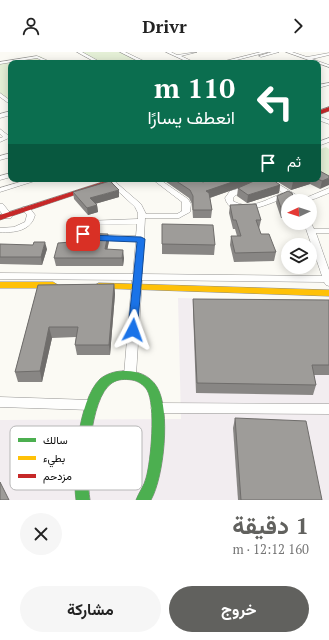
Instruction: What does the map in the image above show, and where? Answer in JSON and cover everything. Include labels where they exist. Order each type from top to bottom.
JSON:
[{"type":"street","points":[[79,52],[94,60]]},
{"type":"street","points":[[122,52],[139,60]]},
{"type":"street","points":[[168,52],[187,60]]},
{"type":"street","points":[[177,56],[195,52]]},
{"type":"street","points":[[232,60],[266,52]]},
{"type":"street","points":[[245,60],[277,52]]},
{"type":"street","points":[[288,52],[305,60]]},
{"type":"street","points":[[310,60],[329,54]]},
{"type":"street","points":[[18,60],[37,57],[44,60]]},
{"type":"street","points":[[0,94],[8,101]]},
{"type":"street","points":[[0,131],[7,137],[0,140]]},
{"type":"street","points":[[0,190],[28,182]]},
{"type":"street","points":[[0,206],[4,217],[107,182]]},
{"type":"street","points":[[115,182],[141,208],[142,219],[130,374]]},
{"type":"street","points":[[141,239],[86,237],[83,234],[85,227],[88,224],[179,216],[186,212],[187,204],[185,201],[159,182]]},
{"type":"street","points":[[270,182],[288,193]]},
{"type":"street","points":[[250,187],[233,193],[229,198],[230,202],[239,207],[252,207],[288,193]]},
{"type":"street","points":[[317,196],[329,190]]},
{"type":"street","points":[[0,230],[12,230],[25,225],[31,219],[31,215],[26,209]]},
{"type":"street","points":[[317,228],[329,231]]},
{"type":"street","points":[[0,276],[137,276],[329,281],[311,230]]},
{"type":"street","points":[[0,285],[137,286],[329,293]]},
{"type":"street","points":[[88,426],[94,395],[102,383],[114,376],[130,374],[143,378],[149,383],[154,390],[157,408],[154,471],[152,483],[144,500]]},
{"type":"street","points":[[0,402],[91,405]]},
{"type":"street","points":[[157,408],[329,409]]},
{"type":"street","points":[[81,490],[83,500]]},
{"type":"shaded area","points":[[178,298],[329,302],[329,500],[0,500],[0,420],[181,419]]},
{"type":"green space","points":[[79,52],[121,52],[139,60],[95,60]]},
{"type":"green space","points":[[40,56],[46,60],[20,60]]},
{"type":"green space","points":[[8,62],[8,102],[0,96],[0,64]]},
{"type":"green space","points":[[326,147],[329,149],[329,177],[321,173],[321,149]]},
{"type":"building","points":[[321,172],[329,176],[329,178],[322,181]]},
{"type":"building","points":[[107,182],[111,182],[119,190],[90,198],[97,205],[87,208],[73,192]]},
{"type":"building","points":[[178,182],[232,182],[206,191],[209,193],[212,210],[193,210],[193,196],[190,190]]},
{"type":"building","points":[[252,182],[276,182],[280,185],[248,195],[238,188]]},
{"type":"building","points":[[288,191],[292,194],[281,194]]},
{"type":"building","points":[[281,194],[281,208],[277,196]]},
{"type":"building","points":[[256,204],[261,220],[256,220],[261,234],[269,234],[276,252],[235,253],[231,236],[241,236],[236,220],[233,220],[230,205]]},
{"type":"building","points":[[162,224],[213,225],[215,245],[162,244]]},
{"type":"building","points":[[74,233],[108,234],[105,249],[123,250],[122,258],[54,258],[58,243],[71,242]]},
{"type":"building","points":[[34,242],[45,242],[41,257],[0,257],[0,244],[33,245]]},
{"type":"building","points":[[114,284],[109,345],[75,345],[78,327],[49,327],[40,371],[15,372],[38,285]]},
{"type":"building","points":[[193,299],[329,300],[329,365],[312,365],[316,385],[197,383]]},
{"type":"building","points":[[235,418],[306,421],[322,500],[241,500]]},
{"type":"building","points":[[0,482],[9,500],[0,500]]},
{"type":"traffic: fast","points":[[87,426],[92,407],[104,382],[119,375],[138,377],[147,382],[156,397],[158,418],[156,463],[151,486],[143,500]]},
{"type":"traffic: fast","points":[[81,490],[83,500]]},
{"type":"traffic: slow","points":[[0,285],[53,285]]},
{"type":"traffic: slow","points":[[99,286],[329,293]]},
{"type":"traffic: jam","points":[[321,112],[329,109]]},
{"type":"traffic: jam","points":[[0,218],[110,182]]},
{"type":"route","points":[[83,234],[86,237],[141,239],[133,330]]}]
